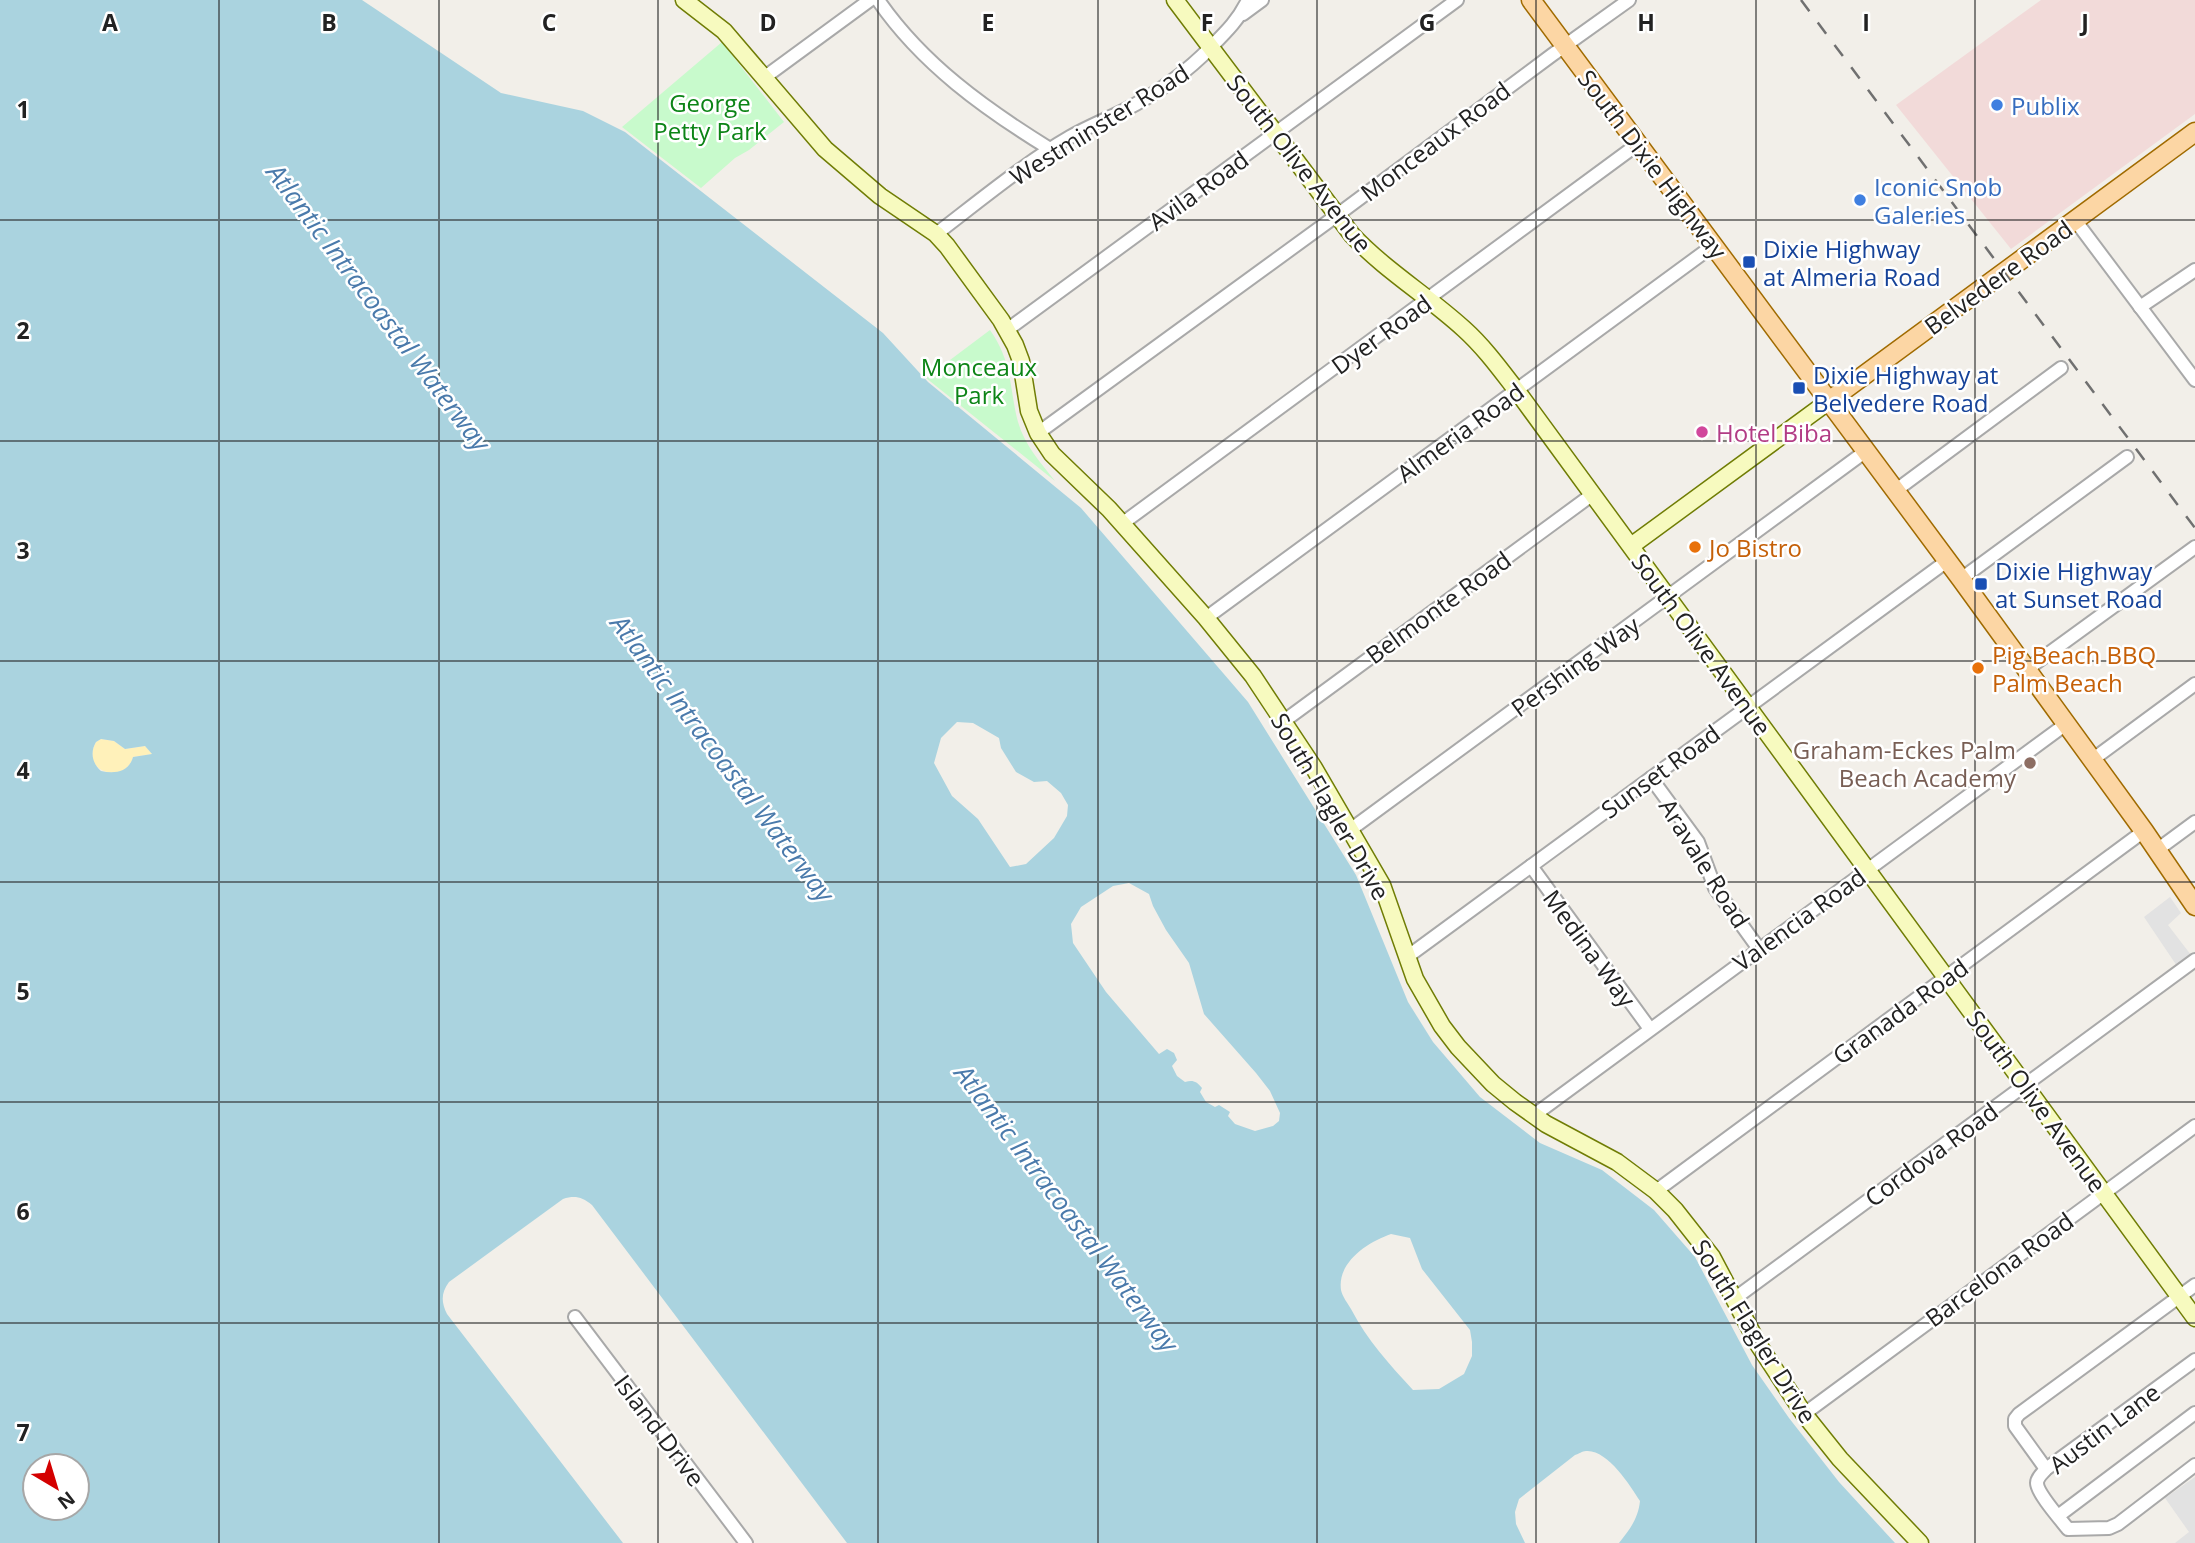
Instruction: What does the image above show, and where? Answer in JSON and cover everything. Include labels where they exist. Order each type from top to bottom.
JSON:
[{"type":"main road","name":"South Dixie Highway","points":[[1531,0],[1961,579],[2144,831],[2195,906]]},
{"type":"main road","name":"Belvedere Road","points":[[1829,401],[2195,132]]},
{"type":"street","name":"South Flagler Drive","points":[[684,0],[724,31],[825,149],[880,196],[936,234],[1007,330],[1021,361],[1030,411],[1038,433],[1063,467],[1123,523],[1206,618],[1253,676],[1284,721],[1382,885],[1407,957],[1428,1003],[1458,1047],[1493,1084],[1533,1116],[1617,1162],[1656,1191],[1695,1233],[1712,1257],[1758,1344],[1804,1414],[1840,1459],[1920,1543]]},
{"type":"street","points":[[765,77],[870,0]]},
{"type":"street","points":[[878,0],[903,34],[959,86],[985,107],[1051,149]]},
{"type":"street","name":"South Olive Avenue","points":[[1175,0],[1336,216],[1365,249],[1476,341],[1517,391],[2195,1318]]},
{"type":"street","name":"Westminster Road","points":[[936,234],[1051,149],[1148,97],[1194,65],[1240,16],[1248,0]]},
{"type":"street","points":[[1240,16],[1262,0]]},
{"type":"street","name":"Avila Road","points":[[1007,330],[1457,0]]},
{"type":"street","name":"Monceaux Road","points":[[1038,433],[1629,0]]},
{"type":"street","name":"Dyer Road","points":[[1123,523],[1638,144]]},
{"type":"street","points":[[2075,220],[2195,380]]},
{"type":"street","name":"Almeria Road","points":[[1206,618],[1714,245]]},
{"type":"street","points":[[2142,310],[2195,270]]},
{"type":"street","points":[[1895,491],[2061,368]]},
{"type":"street","name":"Belvedere Road","points":[[1631,546],[1829,401]]},
{"type":"street","name":"Pershing Way","points":[[1350,830],[1866,451]]},
{"type":"street","points":[[1961,579],[2127,457]]},
{"type":"street","name":"Belmonte Road","points":[[1284,721],[1593,494]]},
{"type":"street","points":[[2026,670],[2195,547]]},
{"type":"street","name":"Sunset Road","points":[[1407,957],[1947,561]]},
{"type":"street","points":[[2092,760],[2195,684]]},
{"type":"street","name":"Valencia Road","points":[[1533,1116],[2066,724]]},
{"type":"street","name":"Aravale Road","points":[[1651,778],[1698,842],[1715,888],[1759,949]]},
{"type":"street","points":[[2157,850],[2195,822]]},
{"type":"street","name":"Granada Road","points":[[1656,1191],[2144,831]]},
{"type":"street","name":"Medina Way","points":[[1531,866],[1650,1029]]},
{"type":"street","name":"Cordova Road","points":[[1734,1299],[2195,960]]},
{"type":"street","name":"Barcelona Road","points":[[1804,1414],[2195,1126]]},
{"type":"street","points":[[2046,1469],[2015,1426],[2015,1419],[2019,1414],[2195,1284]]},
{"type":"street","name":"Island Drive","points":[[575,1317],[746,1543]]},
{"type":"street","name":"Austin Lane","points":[[2058,1516],[2037,1483],[2046,1469],[2195,1360]]},
{"type":"street","points":[[2195,1413],[2058,1516],[2068,1529],[2109,1528],[2195,1465]]},
{"type":"shaded area","points":[[2041,0],[2195,0],[2195,114],[2011,249],[1896,105]]},
{"type":"shaded area","points":[[2170,897],[2181,913],[2168,925],[2191,955],[2177,966],[2144,917]]},
{"type":"shaded area","points":[[2195,1477],[2195,1543],[2175,1543],[2189,1532],[2165,1498]]},
{"type":"sand","points":[[101,739],[114,741],[125,749],[145,746],[152,754],[133,757],[129,766],[122,771],[106,772],[98,768],[92,753],[96,742]]},
{"type":"green space","name":"George Petty Park","points":[[722,42],[784,122],[735,158],[701,188],[622,127]]},
{"type":"green space","name":"Monceaux Park","points":[[990,330],[1007,364],[1021,431],[1034,454],[1055,481],[926,378]]},
{"type":"water","name":"Atlantic Intracoastal Waterway","points":[[0,0],[362,0],[501,93],[583,111],[625,132],[883,333],[928,382],[1081,508],[1248,702],[1356,875],[1408,1002],[1433,1042],[1480,1097],[1540,1143],[1602,1170],[1654,1210],[1695,1257],[1752,1365],[1789,1418],[1839,1482],[1895,1543],[1619,1543],[1635,1519],[1640,1501],[1610,1462],[1594,1452],[1586,1451],[1575,1455],[1519,1499],[1515,1512],[1516,1524],[1525,1543],[847,1543],[592,1205],[575,1197],[563,1199],[449,1282],[444,1290],[443,1302],[447,1314],[623,1543],[0,1543]],"holes":[[[957,722],[973,723],[999,738],[1001,748],[1016,772],[1034,782],[1047,781],[1061,793],[1068,805],[1067,816],[1054,838],[1026,864],[1010,867],[978,819],[952,796],[934,763],[941,738]],[[101,739],[114,741],[125,749],[145,746],[152,754],[133,757],[121,771],[101,771],[93,757],[96,742]],[[1129,883],[1149,894],[1166,930],[1189,963],[1204,1014],[1270,1091],[1280,1113],[1279,1121],[1273,1126],[1255,1131],[1235,1124],[1228,1116],[1230,1112],[1219,1105],[1215,1107],[1206,1102],[1198,1084],[1185,1082],[1177,1076],[1172,1066],[1177,1060],[1174,1053],[1167,1049],[1159,1054],[1106,992],[1073,943],[1071,924],[1081,907],[1113,886]],[[1391,1234],[1410,1238],[1422,1269],[1470,1330],[1472,1356],[1464,1374],[1439,1389],[1413,1390],[1372,1342],[1341,1290],[1344,1271],[1356,1254]]]},
{"type":"railway","points":[[1801,0],[2195,528]]},
{"type":"place","name":"Publix","points":[[1997,105]]},
{"type":"place","name":"Iconic Snob Galeries","points":[[1860,200]]},
{"type":"place","name":"Dixie Highway at Almeria Road","points":[[1749,262]]},
{"type":"place","name":"Dixie Highway at Belvedere Road","points":[[1799,388]]},
{"type":"place","name":"Hotel Biba","points":[[1702,432]]},
{"type":"place","name":"Jo Bistro","points":[[1695,547]]},
{"type":"place","name":"Dixie Highway at Sunset Road","points":[[1981,584]]},
{"type":"place","name":"Pig Beach BBQ Palm Beach","points":[[1978,668]]},
{"type":"place","name":"Graham-Eckes Palm Beach Academy","points":[[2030,763]]}]
